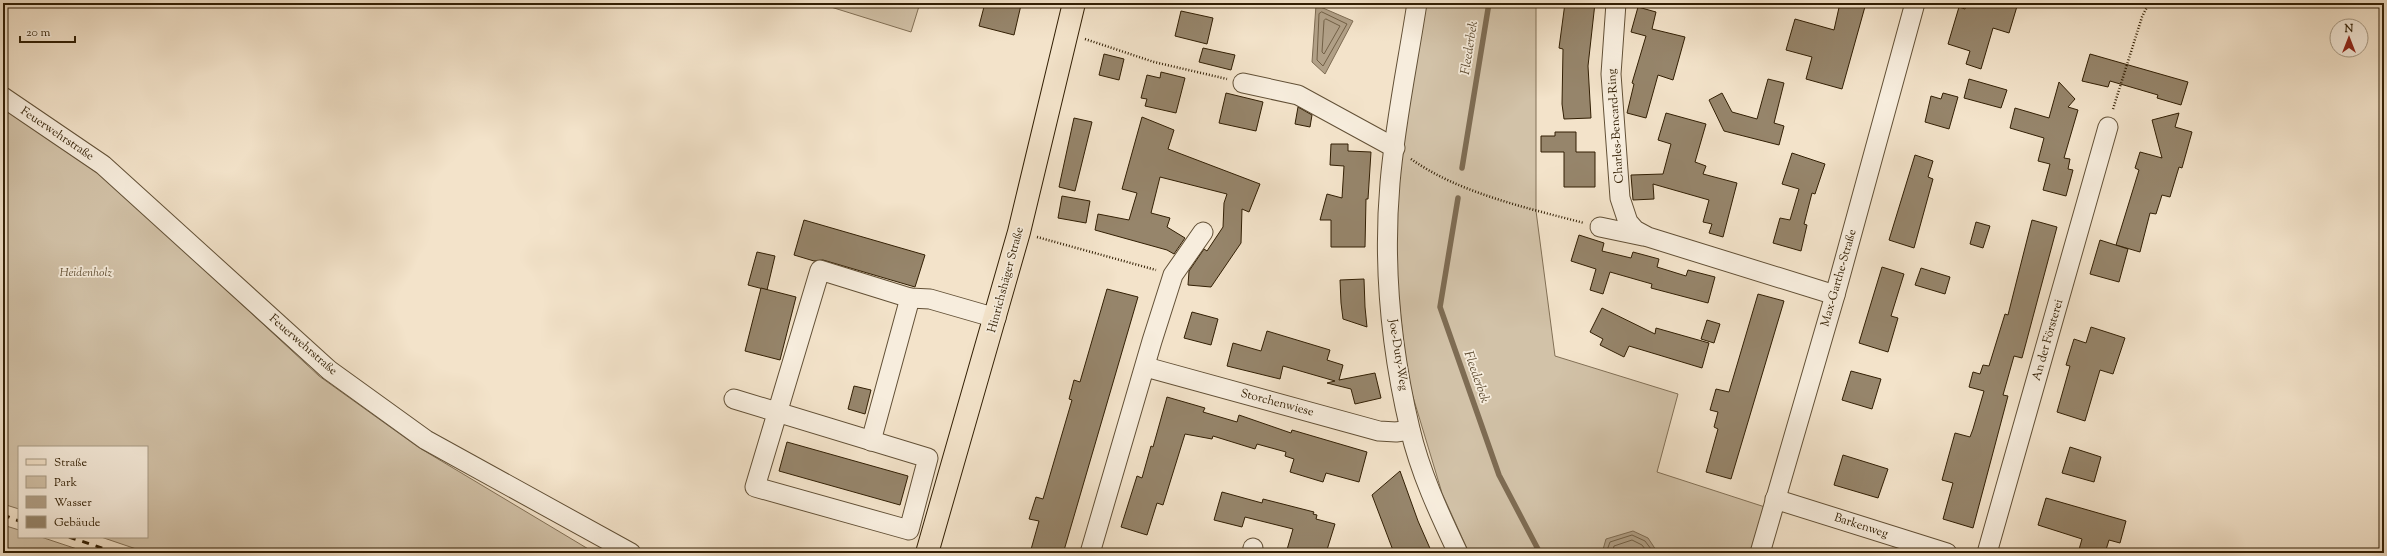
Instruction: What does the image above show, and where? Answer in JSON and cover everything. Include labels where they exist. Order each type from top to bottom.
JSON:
[{"type":"main road","name":"Hinrichshäger Straße","points":[[927,553],[996,318],[1019,232],[1074,3]]},
{"type":"street","name":"Joe-Duty-Weg","points":[[1417,3],[1395,148],[1388,219],[1389,296],[1398,362],[1410,430],[1424,474],[1458,553]]},
{"type":"street","name":"Charles-Bencard-Ring","points":[[1616,3],[1611,74],[1620,198],[1628,222],[1635,230],[1648,237]]},
{"type":"street","name":"Max-Garthe-Straße","points":[[1760,553],[1835,295],[1915,3]]},
{"type":"street","points":[[1243,82],[1298,95],[1395,148]]},
{"type":"street","name":"Feuerwehrstraße","points":[[3,97],[102,165],[329,370],[355,389],[426,440],[631,553]]},
{"type":"street","name":"An der Försterei","points":[[1987,553],[2108,127]]},
{"type":"street","name":"Charles-Bencard-Ring","points":[[1600,227],[1648,237],[1835,295]]},
{"type":"street","points":[[1090,553],[1173,275],[1203,232]]},
{"type":"street","points":[[734,399],[777,413],[928,458],[909,530],[755,487],[777,413],[820,270],[910,298],[930,299],[996,318]]},
{"type":"street","points":[[871,441],[910,298]]},
{"type":"street","name":"Storchenwiese","points":[[1146,367],[1379,431],[1396,432],[1410,430]]},
{"type":"street","name":"Barkenweg","points":[[1775,499],[1946,553]]},
{"type":"path","points":[[2108,127],[2142,17],[2148,3]]},
{"type":"path","points":[[1066,34],[1154,62],[1243,82]]},
{"type":"path","points":[[1395,148],[1423,168],[1455,184],[1536,211],[1600,227]]},
{"type":"path","points":[[1019,232],[1173,275]]},
{"type":"green space","points":[[818,3],[920,3],[911,32]]},
{"type":"green space","points":[[1422,3],[1536,3],[1536,211],[1555,356],[1678,394],[1657,472],[1768,508],[1753,553],[1469,553],[1442,493],[1407,377],[1396,270],[1396,223],[1399,170]]},
{"type":"green space","name":"Heidenholz","points":[[3,107],[95,168],[319,376],[418,447],[595,553],[148,553],[104,538],[148,538],[148,446],[18,446],[18,509],[3,504]]},
{"type":"green space","points":[[3,525],[18,530],[18,538],[44,538],[89,553],[3,553]]},
{"type":"water","points":[[1316,5],[1353,21],[1325,74],[1312,62]]},
{"type":"water","points":[[1633,531],[1648,538],[1658,553],[1602,553],[1606,539]]},
{"type":"building","points":[[985,3],[1021,5],[1014,35],[979,26]]},
{"type":"building","points":[[1565,3],[1595,3],[1588,66],[1591,118],[1564,119],[1562,104],[1563,49],[1559,48]]},
{"type":"building","points":[[1840,3],[1866,3],[1842,89],[1806,79],[1812,57],[1786,50],[1795,19],[1834,30]]},
{"type":"building","points":[[1967,3],[2018,3],[2009,33],[1993,28],[1981,69],[1966,64],[1970,51],[1948,44],[1959,7],[1965,9]]},
{"type":"building","points":[[1638,7],[1656,12],[1652,29],[1685,37],[1673,80],[1658,75],[1646,118],[1627,113],[1634,84],[1632,83],[1646,36],[1631,32]]},
{"type":"building","points":[[1181,11],[1213,18],[1207,44],[1175,36]]},
{"type":"building","points":[[1203,48],[1235,55],[1231,70],[1199,62]]},
{"type":"building","points":[[1104,54],[1124,59],[1119,80],[1099,75]]},
{"type":"building","points":[[2090,54],[2188,82],[2181,105],[2157,98],[2158,95],[2110,81],[2108,87],[2082,81]]},
{"type":"building","points":[[1161,72],[1185,78],[1176,113],[1145,106],[1147,99],[1141,98],[1147,75],[1160,78]]},
{"type":"building","points":[[1768,79],[1784,83],[1774,123],[1784,126],[1779,145],[1724,131],[1709,100],[1722,93],[1732,112],[1757,119]]},
{"type":"building","points":[[1969,79],[2007,90],[2001,108],[1964,98]]},
{"type":"building","points":[[2059,82],[2075,99],[2068,107],[2078,110],[2064,158],[2070,159],[2068,169],[2073,170],[2066,196],[2043,190],[2050,164],[2038,161],[2044,138],[2010,128],[2015,108],[2049,118]]},
{"type":"building","points":[[1226,93],[1263,102],[1256,131],[1219,123]]},
{"type":"building","points":[[1943,93],[1958,97],[1949,129],[1925,122],[1931,96],[1941,99]]},
{"type":"building","points":[[1298,107],[1312,115],[1310,127],[1295,124]]},
{"type":"building","points":[[1666,113],[1706,124],[1695,162],[1706,166],[1703,174],[1737,183],[1723,237],[1709,233],[1712,224],[1703,222],[1709,200],[1653,184],[1654,199],[1633,200],[1631,175],[1663,174],[1671,144],[1658,140]]},
{"type":"building","points":[[2179,113],[2175,127],[2192,132],[2182,168],[2179,167],[2170,197],[2162,195],[2156,214],[2150,213],[2140,252],[2116,245],[2139,170],[2135,168],[2140,152],[2162,158],[2152,120]]},
{"type":"building","points":[[1142,117],[1174,130],[1168,149],[1260,184],[1249,212],[1242,209],[1241,243],[1211,287],[1188,285],[1189,271],[1204,249],[1207,251],[1223,227],[1224,203],[1227,194],[1160,177],[1151,213],[1170,218],[1167,227],[1185,238],[1174,254],[1167,250],[1095,230],[1098,214],[1129,220],[1137,193],[1122,189]]},
{"type":"building","points":[[1074,118],[1092,122],[1075,191],[1059,187]]},
{"type":"building","points":[[1555,132],[1576,132],[1576,152],[1595,152],[1595,187],[1564,187],[1564,152],[1541,152],[1541,136],[1555,136]]},
{"type":"building","points":[[1331,144],[1348,144],[1348,151],[1371,152],[1368,199],[1366,199],[1365,247],[1331,247],[1331,220],[1320,220],[1327,194],[1342,198],[1344,166],[1330,165]]},
{"type":"building","points":[[1792,153],[1825,164],[1815,194],[1812,193],[1804,224],[1807,225],[1801,251],[1773,243],[1780,218],[1790,220],[1799,189],[1782,184]]},
{"type":"building","points":[[1915,155],[1933,161],[1928,177],[1933,179],[1914,248],[1889,240]]},
{"type":"building","points":[[1062,196],[1090,201],[1086,223],[1058,218]]},
{"type":"building","points":[[804,220],[925,255],[915,287],[823,260],[814,261],[794,255]]},
{"type":"building","points":[[2032,220],[2057,227],[2022,358],[2014,356],[2003,395],[2008,396],[1973,528],[1943,519],[1953,483],[1942,480],[1955,433],[1970,437],[1973,429],[1984,391],[1969,387],[1973,372],[1980,374],[1983,365],[1989,366],[2005,314],[2008,315]]},
{"type":"building","points":[[1976,222],[1990,226],[1983,248],[1970,244]]},
{"type":"building","points":[[1579,235],[1604,243],[1602,251],[1631,258],[1633,252],[1659,259],[1657,267],[1686,276],[1688,270],[1715,277],[1708,303],[1651,288],[1652,284],[1610,272],[1603,294],[1590,290],[1596,269],[1571,261]]},
{"type":"building","points":[[2100,240],[2128,249],[2119,282],[2090,274]]},
{"type":"building","points":[[757,252],[775,256],[767,290],[748,285]]},
{"type":"building","points":[[1882,267],[1904,274],[1891,316],[1898,318],[1888,352],[1859,343]]},
{"type":"building","points":[[1921,268],[1950,277],[1945,294],[1915,285]]},
{"type":"building","points":[[1364,279],[1367,327],[1343,319],[1341,303],[1340,280]]},
{"type":"building","points":[[761,288],[796,297],[780,360],[745,351]]},
{"type":"building","points":[[1107,289],[1138,297],[1063,553],[1030,553],[1039,521],[1029,519],[1036,497],[1043,499],[1072,400],[1069,399],[1074,380],[1080,382]]},
{"type":"building","points":[[1758,294],[1784,301],[1731,479],[1706,472],[1718,429],[1714,427],[1718,412],[1710,410],[1716,389],[1729,392]]},
{"type":"building","points":[[1602,308],[1655,334],[1656,328],[1709,343],[1702,368],[1629,346],[1624,357],[1600,345],[1603,339],[1590,332]]},
{"type":"building","points":[[1192,312],[1218,319],[1211,345],[1184,338]]},
{"type":"building","points":[[1707,320],[1720,324],[1714,343],[1701,339]]},
{"type":"building","points":[[2091,327],[2125,338],[2113,374],[2100,370],[2085,421],[2057,412],[2070,366],[2066,365],[2074,339],[2086,343]]},
{"type":"building","points":[[1267,331],[1330,350],[1327,360],[1343,365],[1339,380],[1375,373],[1381,398],[1355,404],[1351,389],[1327,383],[1335,381],[1283,366],[1280,379],[1227,366],[1233,343],[1261,351]]},
{"type":"building","points":[[1851,371],[1881,379],[1872,409],[1842,400]]},
{"type":"building","points":[[854,386],[871,390],[865,414],[848,409]]},
{"type":"building","points":[[1167,397],[1205,408],[1203,412],[1237,422],[1239,415],[1291,433],[1292,430],[1367,452],[1359,482],[1326,473],[1323,482],[1290,472],[1294,459],[1285,456],[1286,452],[1257,444],[1255,449],[1213,436],[1212,439],[1185,434],[1163,505],[1157,503],[1147,535],[1121,527],[1137,476],[1142,478],[1151,446],[1153,447]]},
{"type":"building","points":[[787,442],[908,476],[900,505],[779,471]]},
{"type":"building","points":[[2070,447],[2101,457],[2094,482],[2062,473]]},
{"type":"building","points":[[1843,455],[1888,469],[1878,498],[1834,485]]},
{"type":"building","points":[[1400,471],[1418,521],[1432,553],[1394,553],[1372,495]]},
{"type":"building","points":[[1222,492],[1262,503],[1263,499],[1314,512],[1313,514],[1317,515],[1316,519],[1335,524],[1326,553],[1286,553],[1293,529],[1245,517],[1242,527],[1214,520]]},
{"type":"building","points":[[2046,498],[2126,521],[2120,543],[2109,540],[2105,553],[2078,553],[2082,539],[2038,525]]},
{"type":"waterway","name":"Fleederbek","points":[[1462,168],[1489,3]]},
{"type":"waterway","name":"Fleederbek","points":[[1458,198],[1440,307],[1499,475],[1540,553]]},
{"type":"railway","points":[[3,515],[18,521]]},
{"type":"railway","points":[[72,538],[117,553]]}]
